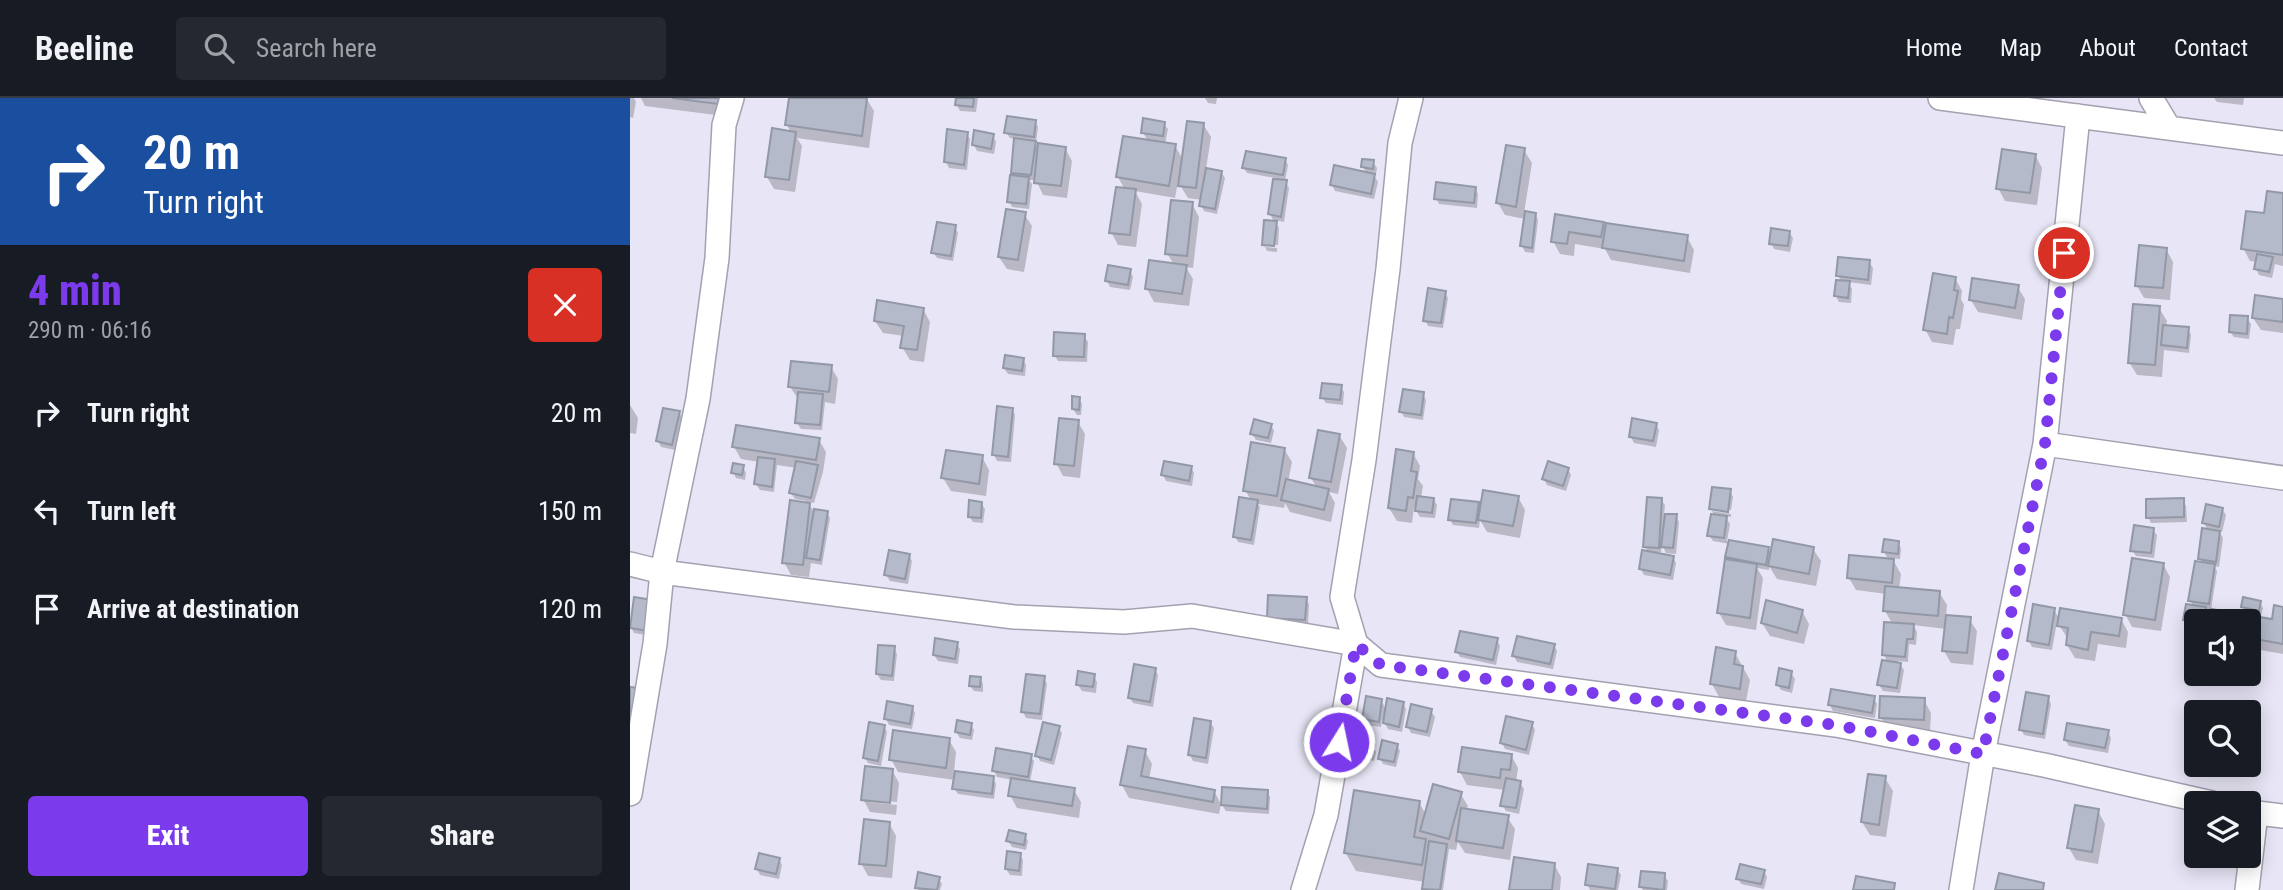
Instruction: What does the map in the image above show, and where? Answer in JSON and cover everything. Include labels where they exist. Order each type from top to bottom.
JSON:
[{"type":"street","points":[[630,793],[655,644],[662,572],[698,399],[717,258],[724,125],[732,98]]},
{"type":"street","points":[[1303,890],[1326,815],[1356,644],[1342,597],[1388,269],[1400,143],[1411,98]]},
{"type":"street","points":[[1940,98],[2283,144]]},
{"type":"street","points":[[2151,98],[2169,128]]},
{"type":"street","points":[[1961,890],[1983,754],[2045,444],[2078,116]]},
{"type":"street","points":[[2045,444],[2283,478]]},
{"type":"street","points":[[630,564],[662,572],[1014,617],[1124,622],[1192,616],[1356,644],[1381,665],[1836,725],[2044,765],[2184,796]]},
{"type":"street","points":[[2261,813],[2283,816]]},
{"type":"street","points":[[2247,890],[2248,868]]},
{"type":"building","points":[[672,98],[719,98],[718,104]]},
{"type":"building","points":[[789,98],[867,98],[862,136],[785,125]]},
{"type":"building","points":[[956,98],[974,98],[973,107],[955,105]]},
{"type":"building","points":[[1007,116],[1036,120],[1034,137],[1004,133]]},
{"type":"building","points":[[1143,118],[1165,122],[1163,136],[1141,133]]},
{"type":"building","points":[[1187,121],[1204,123],[1196,188],[1178,186]]},
{"type":"building","points":[[772,128],[796,132],[789,180],[765,177]]},
{"type":"building","points":[[947,129],[968,132],[964,165],[944,162]]},
{"type":"building","points":[[974,130],[994,134],[991,149],[972,145]]},
{"type":"building","points":[[1123,136],[1176,144],[1169,186],[1116,177]]},
{"type":"building","points":[[1014,138],[1036,141],[1031,175],[1011,173]]},
{"type":"building","points":[[1038,143],[1066,147],[1061,186],[1034,183]]},
{"type":"building","points":[[1506,145],[1525,148],[1516,207],[1496,203]]},
{"type":"building","points":[[2002,149],[2036,154],[2030,193],[1996,189]]},
{"type":"building","points":[[1246,151],[1286,158],[1283,175],[1242,168]]},
{"type":"building","points":[[1362,159],[1374,160],[1373,169],[1361,167]]},
{"type":"building","points":[[1334,165],[1375,174],[1371,194],[1330,185]]},
{"type":"building","points":[[1206,168],[1222,171],[1215,209],[1199,206]]},
{"type":"building","points":[[1010,175],[1029,177],[1026,204],[1007,202]]},
{"type":"building","points":[[1273,179],[1287,180],[1281,217],[1268,214]]},
{"type":"building","points":[[1436,182],[1476,187],[1474,203],[1434,199]]},
{"type":"building","points":[[1116,187],[1136,189],[1130,235],[1109,233]]},
{"type":"building","points":[[2267,191],[2283,193],[2283,255],[2241,249],[2246,211],[2264,213]]},
{"type":"building","points":[[1171,200],[1193,202],[1187,256],[1165,254]]},
{"type":"building","points":[[1006,209],[1026,212],[1018,260],[998,257]]},
{"type":"building","points":[[1525,211],[1536,213],[1532,248],[1520,246]]},
{"type":"building","points":[[1555,214],[1604,222],[1601,237],[1569,232],[1567,244],[1551,242]]},
{"type":"building","points":[[1264,220],[1277,221],[1274,246],[1262,245]]},
{"type":"building","points":[[937,222],[956,225],[951,256],[931,253]]},
{"type":"building","points":[[1606,223],[1688,235],[1684,261],[1602,248]]},
{"type":"building","points":[[1771,228],[1790,231],[1788,246],[1769,244]]},
{"type":"building","points":[[2139,245],[2167,248],[2163,288],[2135,286]]},
{"type":"building","points":[[2257,254],[2273,257],[2269,272],[2254,269]]},
{"type":"building","points":[[1838,257],[1870,260],[1868,280],[1836,276]]},
{"type":"building","points":[[1149,260],[1187,265],[1182,294],[1145,289]]},
{"type":"building","points":[[1108,265],[1131,269],[1128,285],[1105,281]]},
{"type":"building","points":[[1933,273],[1956,277],[1954,290],[1958,291],[1953,318],[1949,317],[1947,334],[1923,330]]},
{"type":"building","points":[[1972,278],[2019,285],[2015,308],[1969,300]]},
{"type":"building","points":[[1836,280],[1850,281],[1848,298],[1834,296]]},
{"type":"building","points":[[1428,288],[1446,291],[1441,323],[1423,321]]},
{"type":"building","points":[[2255,295],[2283,299],[2283,322],[2252,318]]},
{"type":"building","points":[[877,300],[924,308],[917,350],[900,348],[904,326],[874,321]]},
{"type":"building","points":[[2133,304],[2160,306],[2155,365],[2128,363]]},
{"type":"building","points":[[2230,315],[2248,316],[2247,334],[2229,332]]},
{"type":"building","points":[[2163,325],[2189,327],[2187,348],[2161,345]]},
{"type":"building","points":[[1054,332],[1085,334],[1084,357],[1053,356]]},
{"type":"building","points":[[1005,355],[1024,358],[1022,371],[1003,368]]},
{"type":"building","points":[[791,361],[832,365],[829,392],[788,387]]},
{"type":"building","points":[[1322,383],[1342,385],[1340,400],[1320,398]]},
{"type":"building","points":[[1403,389],[1424,392],[1421,415],[1399,412]]},
{"type":"building","points":[[798,392],[823,394],[820,425],[795,423]]},
{"type":"building","points":[[1072,396],[1080,397],[1079,410],[1072,409]]},
{"type":"building","points":[[997,406],[1013,408],[1008,457],[992,455]]},
{"type":"building","points":[[663,408],[680,411],[672,445],[656,441]]},
{"type":"building","points":[[1059,418],[1079,420],[1074,466],[1054,464]]},
{"type":"building","points":[[1632,418],[1657,423],[1653,441],[1629,437]]},
{"type":"building","points":[[1254,419],[1272,424],[1268,438],[1250,434]]},
{"type":"building","points":[[736,425],[820,438],[816,460],[732,447]]},
{"type":"building","points":[[1318,430],[1340,434],[1331,482],[1309,478]]},
{"type":"building","points":[[1251,442],[1285,448],[1277,496],[1243,491]]},
{"type":"building","points":[[1396,449],[1414,452],[1411,471],[1417,472],[1413,498],[1408,497],[1406,511],[1388,508]]},
{"type":"building","points":[[946,450],[983,455],[979,484],[941,478]]},
{"type":"building","points":[[758,457],[775,459],[772,487],[754,484]]},
{"type":"building","points":[[796,461],[818,465],[811,498],[789,493]]},
{"type":"building","points":[[1164,461],[1192,466],[1189,481],[1161,475]]},
{"type":"building","points":[[1548,461],[1569,468],[1563,486],[1542,479]]},
{"type":"building","points":[[733,463],[744,465],[742,475],[731,473]]},
{"type":"building","points":[[1286,479],[1329,489],[1324,510],[1281,500]]},
{"type":"building","points":[[1712,487],[1731,489],[1728,512],[1709,509]]},
{"type":"building","points":[[1483,490],[1519,496],[1513,526],[1478,520]]},
{"type":"building","points":[[1417,496],[1434,498],[1432,513],[1415,511]]},
{"type":"building","points":[[1239,497],[1258,500],[1251,540],[1233,537]]},
{"type":"building","points":[[1647,497],[1662,498],[1659,548],[1643,547]]},
{"type":"building","points":[[2184,498],[2184,517],[2146,518],[2146,499]]},
{"type":"building","points":[[1451,499],[1479,502],[1476,523],[1448,520]]},
{"type":"building","points":[[790,500],[810,503],[803,565],[782,563]]},
{"type":"building","points":[[969,500],[982,502],[981,518],[968,517]]},
{"type":"building","points":[[2206,504],[2223,508],[2219,527],[2202,523]]},
{"type":"building","points":[[814,509],[828,511],[820,560],[806,558]]},
{"type":"building","points":[[1665,514],[1677,514],[1673,548],[1661,547]]},
{"type":"building","points":[[1711,514],[1727,516],[1724,538],[1707,536]]},
{"type":"building","points":[[2134,525],[2154,528],[2151,553],[2130,551]]},
{"type":"building","points":[[2202,528],[2220,531],[2216,562],[2198,559]]},
{"type":"building","points":[[1773,539],[1814,547],[1809,574],[1768,566]]},
{"type":"building","points":[[1884,539],[1899,541],[1898,554],[1882,552]]},
{"type":"building","points":[[1729,540],[1769,547],[1766,565],[1725,557]]},
{"type":"building","points":[[889,550],[910,554],[905,579],[884,575]]},
{"type":"building","points":[[1642,550],[1674,556],[1670,575],[1639,569]]},
{"type":"building","points":[[1849,555],[1894,559],[1892,583],[1847,578]]},
{"type":"building","points":[[2132,558],[2164,563],[2155,620],[2123,615]]},
{"type":"building","points":[[1725,559],[1757,564],[1750,618],[1717,613]]},
{"type":"building","points":[[2195,561],[2215,564],[2209,604],[2188,601]]},
{"type":"building","points":[[1885,586],[1940,591],[1938,616],[1883,611]]},
{"type":"building","points":[[1268,595],[1307,597],[1305,620],[1267,618]]},
{"type":"building","points":[[634,597],[653,600],[648,631],[630,628]]},
{"type":"building","points":[[2243,597],[2261,601],[2259,609],[2241,607]]},
{"type":"building","points":[[1766,600],[1803,610],[1797,633],[1761,623]]},
{"type":"building","points":[[2033,604],[2055,608],[2049,645],[2027,641]]},
{"type":"building","points":[[2186,604],[2206,607],[2206,609],[2185,609]]},
{"type":"building","points":[[2274,605],[2283,607],[2283,644],[2261,640],[2261,617],[2272,619]]},
{"type":"building","points":[[2060,608],[2122,618],[2119,636],[2091,632],[2088,650],[2066,645],[2068,628],[2057,626]]},
{"type":"building","points":[[1946,615],[1971,617],[1967,653],[1942,651]]},
{"type":"building","points":[[1884,622],[1914,624],[1913,639],[1907,639],[1905,657],[1882,655]]},
{"type":"building","points":[[1460,631],[1498,638],[1493,660],[1455,652]]},
{"type":"building","points":[[1517,636],[1555,644],[1550,664],[1512,656]]},
{"type":"building","points":[[935,638],[958,642],[955,659],[933,655]]},
{"type":"building","points":[[878,645],[895,646],[892,676],[876,674]]},
{"type":"building","points":[[1716,647],[1736,651],[1734,664],[1743,666],[1740,689],[1710,684]]},
{"type":"building","points":[[1882,660],[1901,663],[1897,688],[1877,685]]},
{"type":"building","points":[[1134,664],[1156,668],[1150,702],[1128,698]]},
{"type":"building","points":[[1779,668],[1792,671],[1789,688],[1776,685]]},
{"type":"building","points":[[1078,671],[1095,674],[1093,687],[1076,685]]},
{"type":"building","points":[[1026,674],[1045,676],[1040,714],[1021,712]]},
{"type":"building","points":[[970,676],[981,677],[980,687],[969,686]]},
{"type":"building","points":[[630,687],[639,688],[635,721],[630,720]]},
{"type":"building","points":[[1831,689],[1875,696],[1872,713],[1828,705]]},
{"type":"building","points":[[2026,692],[2049,696],[2043,734],[2019,730]]},
{"type":"building","points":[[1366,696],[1382,699],[1379,722],[1362,719]]},
{"type":"building","points":[[1880,696],[1925,698],[1924,720],[1879,718]]},
{"type":"building","points":[[1387,698],[1404,702],[1399,727],[1383,723]]},
{"type":"building","points":[[887,701],[913,706],[910,724],[884,719]]},
{"type":"building","points":[[1411,704],[1432,709],[1427,732],[1406,727]]},
{"type":"building","points":[[1506,716],[1533,722],[1526,750],[1500,743]]},
{"type":"building","points":[[1194,718],[1211,721],[1206,758],[1188,755]]},
{"type":"building","points":[[957,720],[972,723],[970,735],[955,732]]},
{"type":"building","points":[[869,722],[885,725],[878,761],[863,758]]},
{"type":"building","points":[[1043,722],[1060,726],[1051,760],[1035,756]]},
{"type":"building","points":[[2067,723],[2109,730],[2105,748],[2064,740]]},
{"type":"building","points":[[893,730],[950,738],[946,768],[889,760]]},
{"type":"building","points":[[1382,740],[1398,744],[1394,762],[1378,759]]},
{"type":"building","points":[[1359,741],[1374,745],[1371,756],[1357,753]]},
{"type":"building","points":[[1128,746],[1146,749],[1141,776],[1215,790],[1213,802],[1120,785]]},
{"type":"building","points":[[1462,747],[1512,754],[1510,770],[1501,769],[1500,778],[1458,772]]},
{"type":"building","points":[[996,748],[1032,754],[1028,777],[992,771]]},
{"type":"building","points":[[865,766],[893,769],[890,803],[861,800]]},
{"type":"building","points":[[955,771],[994,776],[992,794],[952,789]]},
{"type":"building","points":[[1868,774],[1886,776],[1879,825],[1861,822]]},
{"type":"building","points":[[1011,778],[1075,788],[1072,806],[1008,796]]},
{"type":"building","points":[[1506,778],[1521,781],[1516,808],[1500,806]]},
{"type":"building","points":[[1433,784],[1462,792],[1449,839],[1420,831]]},
{"type":"building","points":[[1222,787],[1268,790],[1267,809],[1221,805]]},
{"type":"building","points":[[1354,790],[1420,801],[1414,837],[1426,839],[1422,865],[1344,853]]},
{"type":"building","points":[[2075,805],[2099,809],[2092,852],[2067,848]]},
{"type":"building","points":[[1461,808],[1509,815],[1503,848],[1456,841]]},
{"type":"building","points":[[864,819],[890,822],[886,866],[859,864]]},
{"type":"building","points":[[1009,830],[1026,834],[1024,845],[1006,841]]},
{"type":"building","points":[[1429,841],[1447,844],[1440,890],[1422,889]]},
{"type":"building","points":[[1007,851],[1021,853],[1019,871],[1005,869]]},
{"type":"building","points":[[759,853],[780,858],[776,874],[755,869]]},
{"type":"building","points":[[1514,857],[1555,863],[1552,890],[1509,890]]},
{"type":"building","points":[[1588,864],[1618,868],[1615,889],[1585,885]]},
{"type":"building","points":[[1740,864],[1765,870],[1761,884],[1736,879]]},
{"type":"building","points":[[1641,871],[1665,873],[1664,890],[1639,887]]},
{"type":"building","points":[[918,872],[940,877],[937,890],[915,888]]},
{"type":"building","points":[[1999,873],[2044,883],[2043,890],[1995,890]]},
{"type":"building","points":[[1856,876],[1895,883],[1894,890],[1853,890]]},
{"type":"route","points":[[1339,742],[1356,644],[1381,665],[1836,725],[1983,754],[2045,444],[2064,253]]}]
